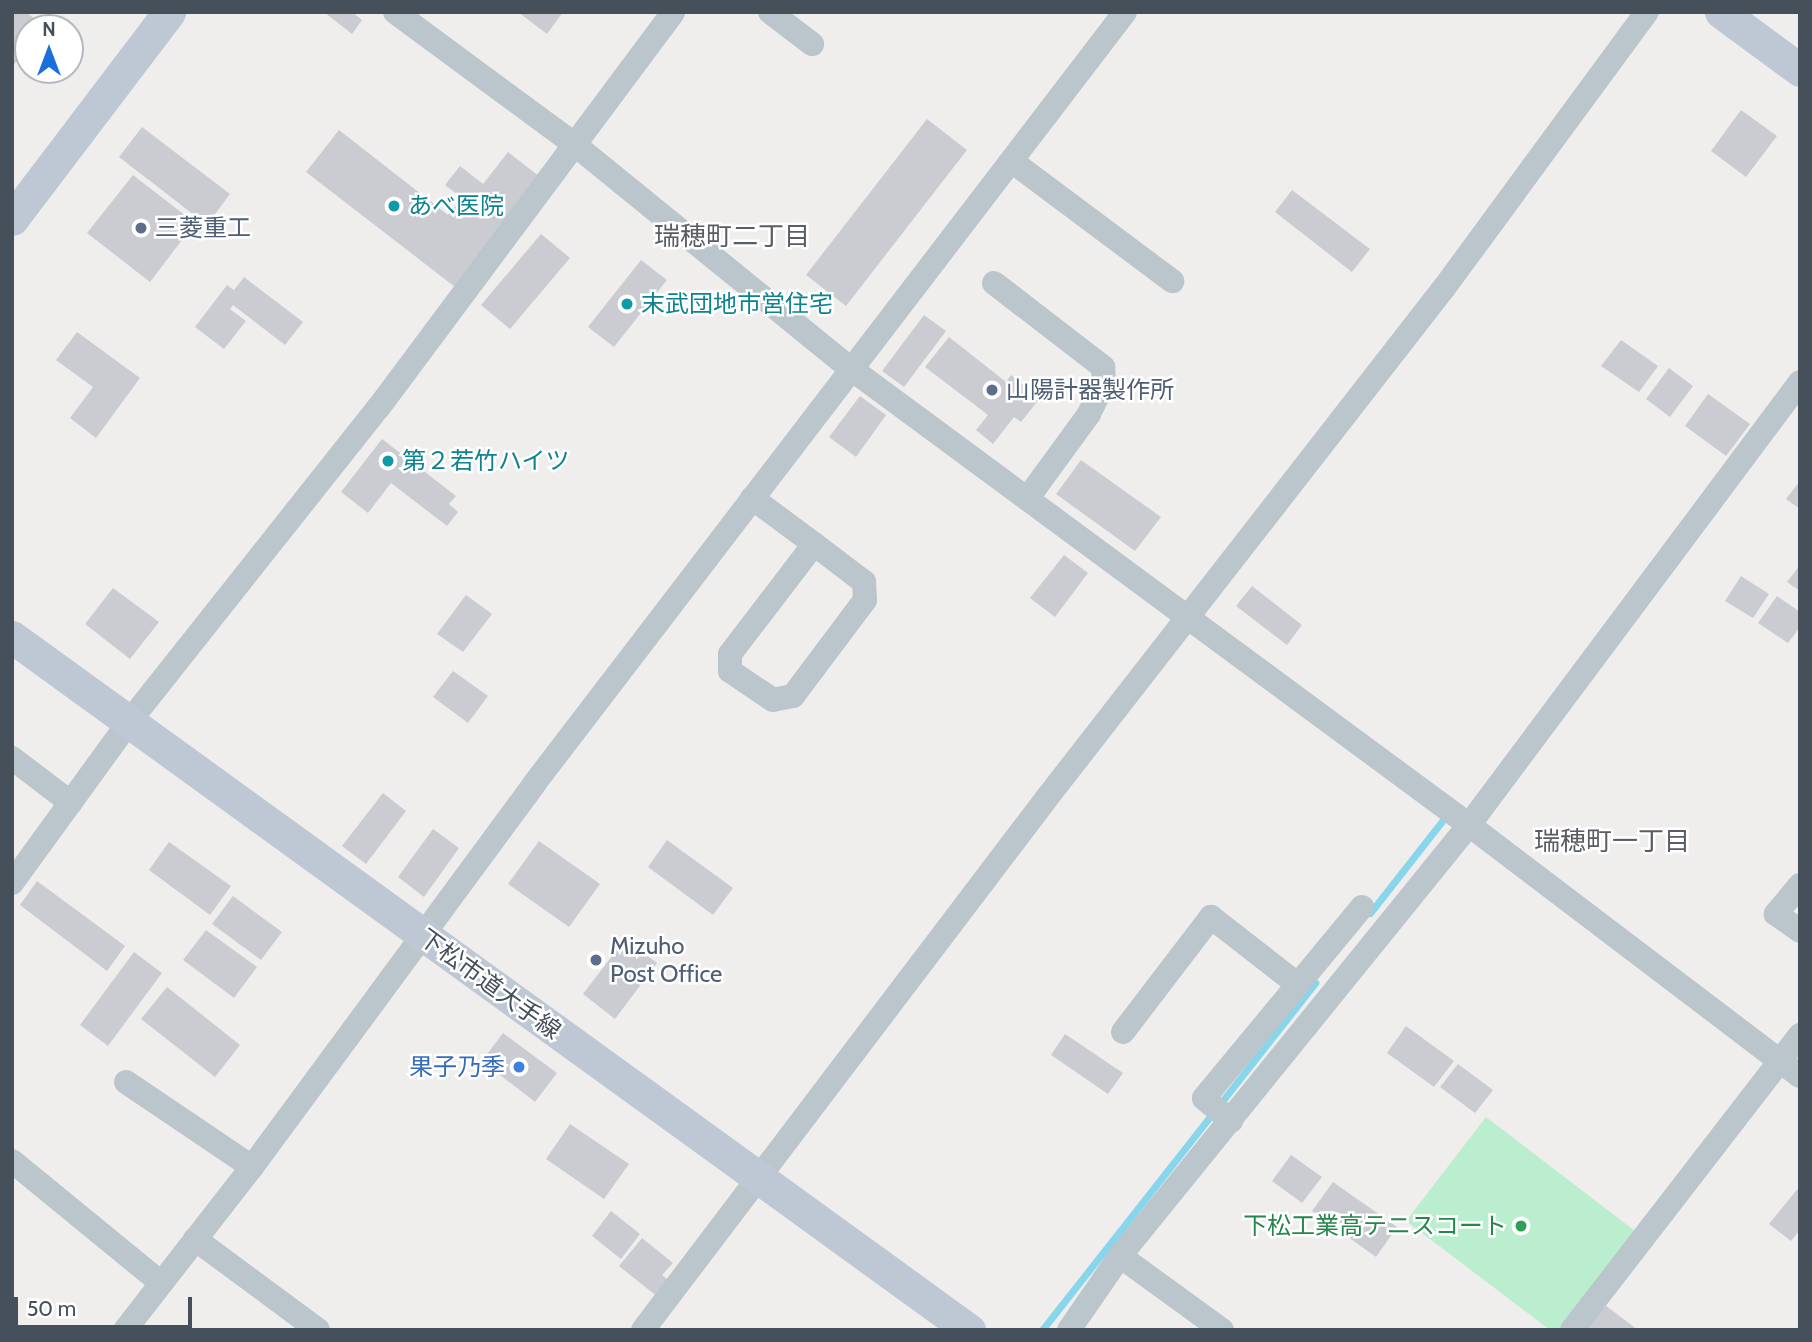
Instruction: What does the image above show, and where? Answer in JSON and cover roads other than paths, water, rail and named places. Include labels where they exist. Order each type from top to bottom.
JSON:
[{"type":"street","points":[[12,219],[169,12]]},
{"type":"street","points":[[395,12],[574,144],[850,368],[1469,825],[1800,1076]]},
{"type":"street","points":[[12,883],[129,722],[379,407],[673,12]]},
{"type":"street","points":[[770,12],[812,44]]},
{"type":"street","points":[[125,1330],[252,1167],[850,368],[1013,162],[1125,12]]},
{"type":"street","points":[[643,1330],[1186,616],[1436,299],[1647,12]]},
{"type":"street","points":[[1721,12],[1800,69]]},
{"type":"street","points":[[1013,162],[1172,281]]},
{"type":"street","points":[[994,283],[1103,367],[1104,383],[1089,414],[1027,499]]},
{"type":"street","points":[[1069,1330],[1120,1256],[1469,825],[1800,382]]},
{"type":"street","points":[[752,498],[814,544],[864,582],[865,600],[793,696],[774,700],[730,671],[730,654],[814,544]]},
{"type":"street","name":"下松市道大手線","points":[[12,637],[756,1179],[969,1330]]},
{"type":"street","points":[[12,758],[71,803]]},
{"type":"street","points":[[1800,886],[1776,914],[1800,931]]},
{"type":"street","points":[[1231,1121],[1204,1098],[1362,907]]},
{"type":"street","points":[[1123,1032],[1211,917],[1297,984]]},
{"type":"street","points":[[1572,1330],[1778,1059],[1800,1035]]},
{"type":"street","points":[[127,1082],[252,1167]]},
{"type":"street","points":[[12,1161],[161,1283]]},
{"type":"street","points":[[195,1239],[318,1330]]},
{"type":"street","points":[[1120,1256],[1222,1330]]},
{"type":"waterway","points":[[1370,913],[1443,820]]},
{"type":"waterway","points":[[1042,1330],[1315,983]]},
{"type":"place","name":"あべ医院","points":[[394,206]]},
{"type":"place","name":"三菱重工","points":[[141,228]]},
{"type":"place","name":"末武団地市営住宅","points":[[627,304]]},
{"type":"place","name":"山陽計器製作所","points":[[992,390]]},
{"type":"place","name":"第２若竹ハイツ","points":[[388,461]]},
{"type":"place","name":"Mizuho Post Office","points":[[596,960]]},
{"type":"place","name":"果子乃季","points":[[519,1067]]},
{"type":"place","name":"下松工業高テニスコート","points":[[1521,1226]]},
{"type":"district","name":"瑞穂町二丁目","points":[[732,237]]},
{"type":"district","name":"瑞穂町一丁目","points":[[1612,842]]}]
